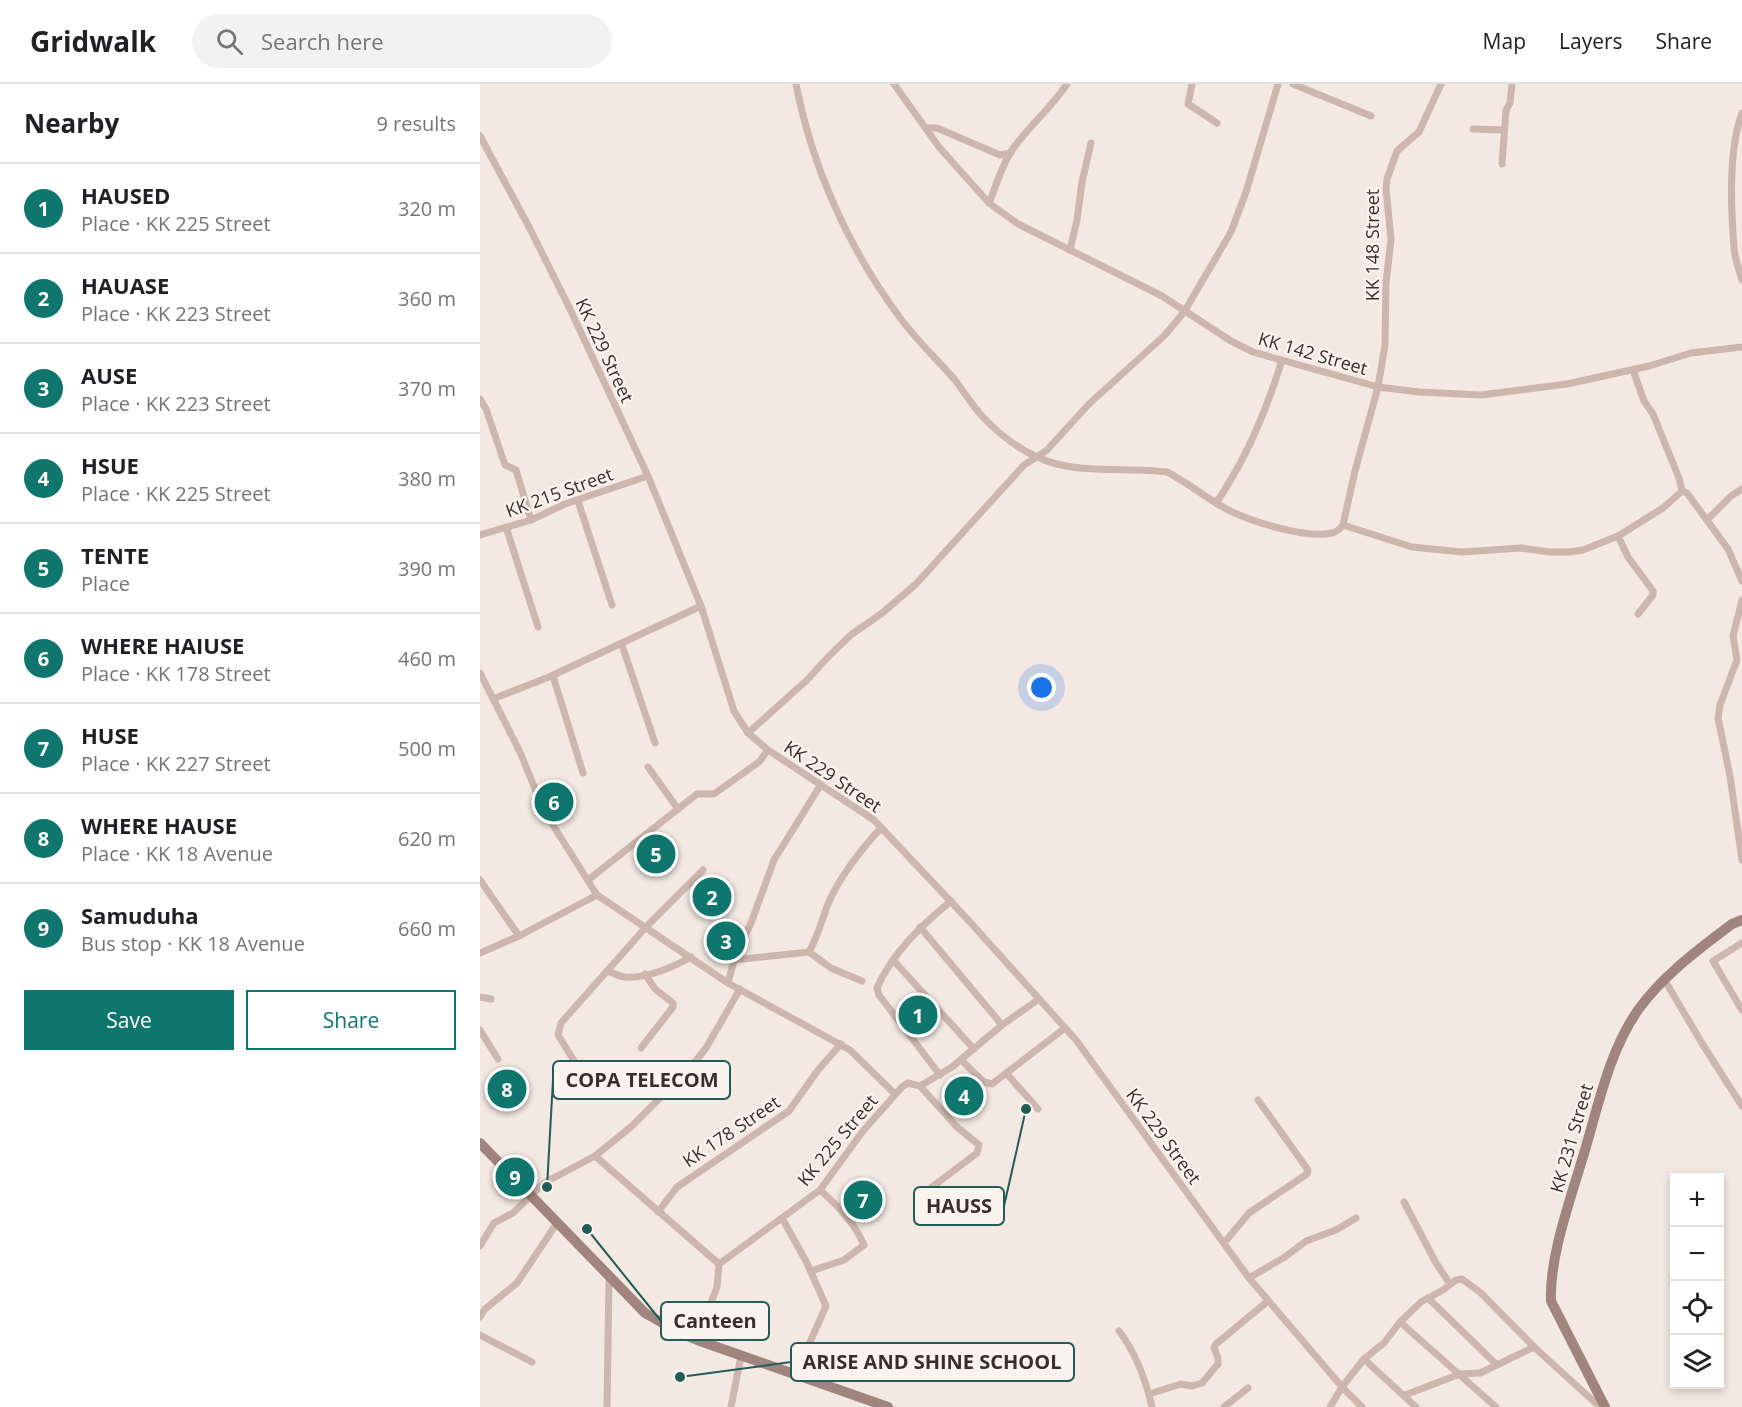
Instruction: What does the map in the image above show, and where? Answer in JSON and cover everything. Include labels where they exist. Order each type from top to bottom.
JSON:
[{"type":"main road","name":"KK 231 Street","points":[[1605,1407],[1551,1301],[1556,1255],[1571,1197],[1610,1063],[1636,1013],[1665,979],[1723,931],[1742,920]]},
{"type":"main road","points":[[480,1143],[645,1313],[697,1340],[888,1407]]},
{"type":"street","points":[[796,84],[804,119],[828,190],[873,279],[898,317],[954,379],[982,416],[1014,443],[1037,458],[1065,466],[1167,472],[1229,511],[1263,524],[1304,533],[1334,533],[1343,525],[1412,547],[1462,552],[1521,548],[1550,552],[1583,550],[1618,536],[1663,507],[1682,491]]},
{"type":"street","name":"KK 142 Street","points":[[894,84],[939,147],[989,203],[1018,224],[1162,296],[1184,312],[1253,352],[1378,387],[1419,392],[1481,395],[1567,384],[1633,370],[1690,353],[1742,347]]},
{"type":"street","points":[[989,203],[1011,153],[1067,84]]},
{"type":"street","points":[[1192,84],[1188,104],[1216,123]]},
{"type":"street","points":[[748,733],[807,680],[852,634],[882,614],[916,584],[1024,465],[1037,458],[1057,440],[1089,404],[1165,335],[1184,312],[1231,232],[1239,213],[1278,84]]},
{"type":"street","points":[[1293,84],[1371,117]]},
{"type":"street","name":"KK 148 Street","points":[[1343,525],[1378,387],[1387,325],[1386,283],[1391,238],[1387,180],[1397,151],[1419,132],[1441,84]]},
{"type":"street","points":[[1502,164],[1506,110],[1512,96],[1512,84]]},
{"type":"street","points":[[1742,113],[1734,154],[1733,192],[1734,249],[1742,280]]},
{"type":"street","points":[[927,128],[937,128],[1000,155],[1011,153]]},
{"type":"street","points":[[1473,129],[1504,130]]},
{"type":"street","name":"KK 229 Street","points":[[480,136],[559,287],[648,476],[701,606],[734,711],[748,733],[768,750],[820,786],[874,820],[951,901],[1065,1028],[1249,1278],[1342,1387],[1362,1407]]},
{"type":"street","points":[[1070,250],[1091,143]]},
{"type":"street","points":[[1216,503],[1238,468],[1263,415],[1282,360]]},
{"type":"street","points":[[1633,370],[1644,401],[1653,414],[1679,478],[1682,491],[1687,494],[1728,549],[1742,581]]},
{"type":"street","points":[[480,399],[486,409],[506,465],[516,470],[531,520]]},
{"type":"street","name":"KK 215 Street","points":[[480,535],[531,520],[565,504],[648,476]]},
{"type":"street","points":[[1707,520],[1731,496],[1742,489]]},
{"type":"street","points":[[578,501],[612,605]]},
{"type":"street","points":[[506,527],[538,627]]},
{"type":"street","points":[[1618,536],[1628,557],[1653,591],[1653,595],[1638,614]]},
{"type":"street","points":[[1742,600],[1733,636],[1737,660],[1720,705],[1718,718],[1730,776],[1742,860]]},
{"type":"street","points":[[493,699],[553,676],[701,606]]},
{"type":"street","points":[[622,645],[655,743]]},
{"type":"street","points":[[480,673],[520,752],[544,811],[597,895],[728,983],[850,1050],[895,1094]]},
{"type":"street","points":[[553,676],[583,773]]},
{"type":"street","points":[[588,880],[697,794],[714,794],[759,762],[768,750]]},
{"type":"street","points":[[648,767],[678,809]]},
{"type":"street","points":[[728,983],[734,960],[751,923],[774,860],[820,786]]},
{"type":"street","points":[[809,952],[828,903],[858,855],[881,828]]},
{"type":"street","points":[[595,1094],[558,1035],[561,1023],[646,927],[703,870]]},
{"type":"street","points":[[480,880],[519,936]]},
{"type":"street","points":[[480,953],[519,936],[597,895]]},
{"type":"street","points":[[940,1075],[879,995],[877,988],[920,927],[951,901]]},
{"type":"street","points":[[920,927],[1002,1025]]},
{"type":"street","points":[[1742,942],[1713,961],[1742,1010]]},
{"type":"street","points":[[734,960],[809,952],[831,968],[862,981]]},
{"type":"street","points":[[607,970],[628,978],[677,965],[691,957]]},
{"type":"street","points":[[894,961],[974,1049]]},
{"type":"street","points":[[641,1048],[673,1006],[673,1003],[655,989],[645,974]]},
{"type":"street","points":[[1665,979],[1742,1106]]},
{"type":"street","points":[[480,1246],[494,1223],[513,1213],[544,1183],[595,1156],[632,1126],[691,1067],[706,1048],[740,989]]},
{"type":"street","points":[[480,997],[491,999]]},
{"type":"street","name":"KK 225 Street","points":[[719,1264],[820,1190],[863,1131],[895,1094],[908,1083],[920,1086],[940,1075],[1002,1025],[1039,999]]},
{"type":"street","points":[[961,1060],[992,1084],[1065,1028]]},
{"type":"street","points":[[480,1030],[498,1059]]},
{"type":"street","name":"KK 178 Street","points":[[658,1212],[677,1186],[789,1111],[818,1070],[841,1044]]},
{"type":"street","points":[[1006,1072],[1038,1109]]},
{"type":"street","points":[[920,1086],[956,1126],[979,1145],[977,1153],[932,1186]]},
{"type":"street","points":[[1224,1243],[1249,1213],[1307,1174],[1308,1170],[1258,1100]]},
{"type":"street","points":[[595,1156],[719,1264],[717,1287],[697,1340]]},
{"type":"street","points":[[811,1271],[844,1260],[864,1245],[845,1213],[820,1190]]},
{"type":"street","points":[[1404,1202],[1436,1263],[1450,1284]]},
{"type":"street","points":[[782,1218],[811,1271],[826,1309],[795,1376]]},
{"type":"street","points":[[1249,1278],[1285,1257],[1306,1241],[1336,1230],[1356,1218]]},
{"type":"street","points":[[480,1317],[517,1283],[556,1223]]},
{"type":"street","points":[[607,1407],[609,1278]]},
{"type":"street","points":[[1330,1407],[1364,1359],[1384,1343],[1421,1302],[1462,1279],[1467,1281],[1534,1347],[1600,1407]]},
{"type":"street","points":[[1428,1298],[1497,1365]]},
{"type":"street","points":[[1149,1394],[1181,1384],[1192,1386],[1203,1383],[1218,1364],[1214,1348],[1216,1344],[1268,1301]]},
{"type":"street","points":[[1401,1322],[1496,1407]]},
{"type":"street","points":[[1119,1331],[1129,1346],[1152,1407]]},
{"type":"street","points":[[480,1335],[532,1362]]},
{"type":"street","points":[[1405,1395],[1460,1374],[1480,1373],[1534,1347]]},
{"type":"street","points":[[731,1407],[741,1356]]},
{"type":"street","points":[[1364,1359],[1416,1407]]},
{"type":"street","points":[[1224,1407],[1248,1388]]},
{"type":"place","name":"WHERE HAIUSE","points":[[554,802]]},
{"type":"place","name":"TENTE","points":[[656,854]]},
{"type":"place","name":"HAUASE","points":[[712,897]]},
{"type":"place","name":"AUSE","points":[[726,941]]},
{"type":"place","name":"HAUSED","points":[[918,1015]]},
{"type":"place","name":"WHERE HAUSE","points":[[507,1089]]},
{"type":"place","name":"HSUE","points":[[964,1096]]},
{"type":"place","name":"HAUSS","points":[[1026,1109]]},
{"type":"place","name":"Samuduha","points":[[515,1177]]},
{"type":"place","name":"COPA TELECOM","points":[[547,1187]]},
{"type":"place","name":"HUSE","points":[[863,1200]]},
{"type":"place","name":"Canteen","points":[[587,1229]]},
{"type":"place","name":"ARISE AND SHINE SCHOOL","points":[[680,1377]]}]
